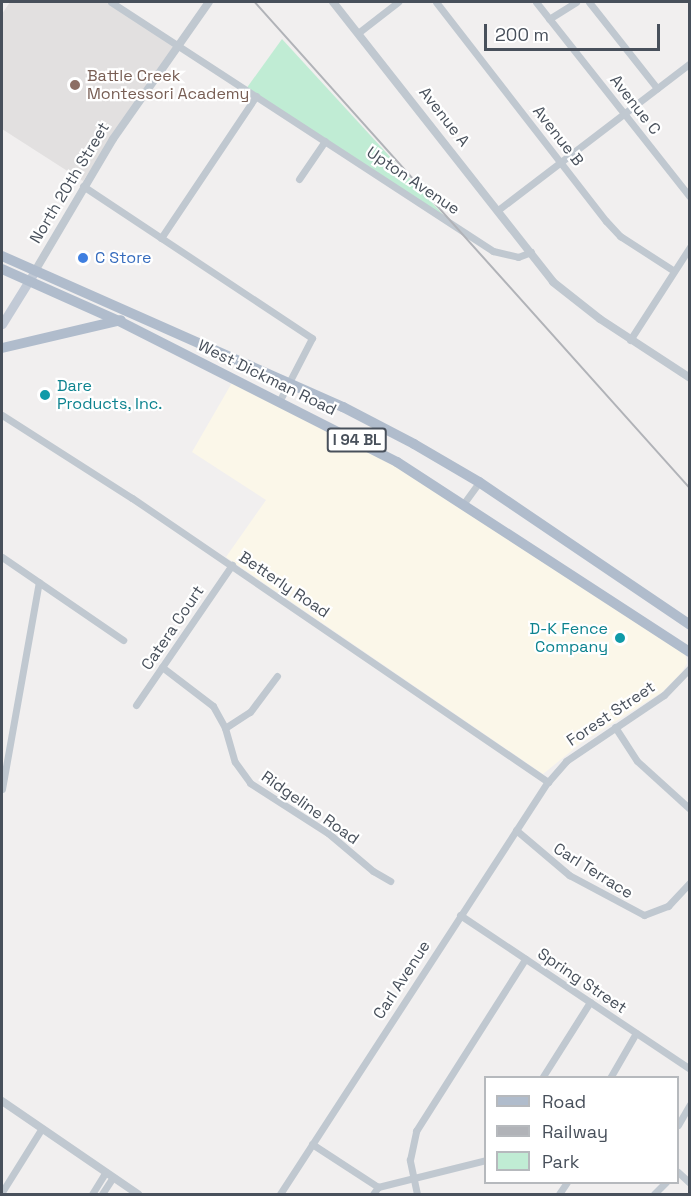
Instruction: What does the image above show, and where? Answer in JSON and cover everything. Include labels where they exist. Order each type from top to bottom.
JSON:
[{"type":"main road","name":"West Dickman Road","points":[[2,256],[32,276],[139,332],[280,400],[418,473],[690,652]]},
{"type":"main road","name":"West Dickman Road","points":[[2,269],[32,276],[140,317],[288,382],[414,444],[479,482],[690,625]]},
{"type":"main road","name":"North 20th Street","points":[[2,324],[32,276]]},
{"type":"main road","points":[[2,348],[140,317]]},
{"type":"main road","points":[[2,356],[101,331],[139,332]]},
{"type":"street","name":"Upton Avenue","points":[[111,2],[493,251],[518,257],[531,252]]},
{"type":"street","name":"North 20th Street","points":[[32,276],[83,186],[209,2]]},
{"type":"street","name":"Avenue A","points":[[333,2],[531,252]]},
{"type":"street","points":[[358,33],[398,2]]},
{"type":"street","name":"Avenue B","points":[[436,2],[620,236],[674,271]]},
{"type":"street","name":"Avenue C","points":[[536,2],[690,197]]},
{"type":"street","points":[[549,19],[576,2]]},
{"type":"street","points":[[589,2],[657,88]]},
{"type":"street","points":[[498,210],[623,112],[690,63]]},
{"type":"street","points":[[161,238],[256,96]]},
{"type":"street","points":[[298,179],[325,141]]},
{"type":"street","points":[[83,186],[312,338],[280,400]]},
{"type":"street","points":[[630,340],[690,247]]},
{"type":"street","points":[[531,252],[552,282],[574,301],[690,378]]},
{"type":"street","name":"Betterly Road","points":[[2,415],[232,565],[548,782]]},
{"type":"street","points":[[464,503],[479,482]]},
{"type":"street","points":[[2,557],[123,640]]},
{"type":"street","name":"Catera Court","points":[[136,705],[232,565]]},
{"type":"street","points":[[2,789],[39,582]]},
{"type":"street","name":"Ridgeline Road","points":[[162,667],[205,698],[225,728],[236,762],[255,788],[328,833],[373,871],[390,881]]},
{"type":"street","name":"Forest Street","points":[[548,782],[566,761],[664,695],[690,668]]},
{"type":"street","points":[[225,728],[250,712],[278,676]]},
{"type":"street","points":[[615,727],[637,760],[690,808]]},
{"type":"street","name":"Carl Avenue","points":[[280,1194],[548,782]]},
{"type":"street","name":"Carl Terrace","points":[[516,830],[569,875],[630,910],[644,915],[659,911],[677,898],[690,882]]},
{"type":"street","name":"Spring Street","points":[[460,915],[690,1069]]},
{"type":"street","points":[[417,1194],[411,1179],[416,1131],[525,959]]},
{"type":"street","points":[[543,1076],[590,1002]]},
{"type":"street","points":[[611,1076],[636,1034]]},
{"type":"street","points":[[2,1101],[138,1194]]},
{"type":"street","points":[[679,1123],[690,1104]]},
{"type":"street","points":[[2,1192],[42,1128]]},
{"type":"street","points":[[312,1144],[378,1187]]},
{"type":"street","points":[[373,1194],[378,1187],[484,1161]]},
{"type":"street","points":[[92,1194],[110,1175]]},
{"type":"street","points":[[102,1194],[110,1175]]},
{"type":"shaded area","name":"Battle Creek Montessori Academy","points":[[10,2],[106,2],[174,46],[83,181],[2,129],[2,14]]},
{"type":"shaded area","points":[[233,381],[384,457],[685,654],[687,663],[682,672],[662,692],[580,744],[543,774],[226,557],[266,500],[192,452]]},
{"type":"green space","points":[[282,39],[448,220],[246,89]]},
{"type":"railway","points":[[255,2],[690,488]]},
{"type":"place","name":"Battle Creek Montessori Academy","points":[[75,85]]},
{"type":"place","name":"C Store","points":[[83,258]]},
{"type":"place","name":"Dare Products, Inc.","points":[[45,395]]},
{"type":"place","name":"D-K Fence Company","points":[[620,638]]}]
